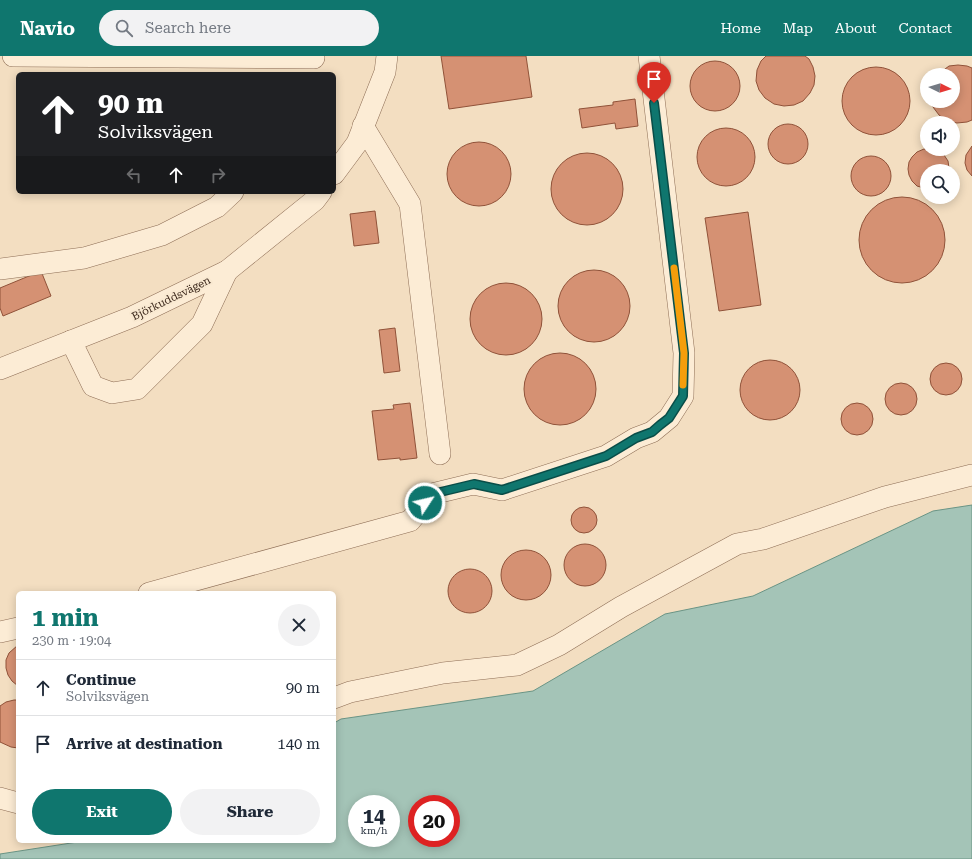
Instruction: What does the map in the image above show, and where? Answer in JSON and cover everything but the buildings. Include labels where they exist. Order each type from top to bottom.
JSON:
[{"type":"street","points":[[13,56],[185,57],[313,63]]},
{"type":"street","points":[[336,171],[357,143],[385,72],[387,56]]},
{"type":"street","points":[[156,591],[410,521],[432,494],[474,484],[502,490],[606,456],[636,438],[652,432],[669,418],[683,396],[684,353],[649,56]]},
{"type":"street","points":[[363,126],[410,204],[440,454]]},
{"type":"street","points":[[0,269],[84,258],[162,235],[217,207],[231,194]]},
{"type":"street","name":"Björkuddsvägen","points":[[0,369],[132,317],[227,271],[315,200],[320,194]]},
{"type":"street","points":[[70,341],[93,386],[112,393],[138,389],[202,324],[227,271]]},
{"type":"street","points":[[336,697],[350,692],[443,673],[517,665],[559,645],[621,607],[737,544],[763,539],[885,497],[972,475]]},
{"type":"street","points":[[0,632],[16,628]]},
{"type":"street","points":[[0,798],[16,802]]},
{"type":"shaded area","points":[[972,505],[972,859],[0,859],[0,854],[71,843],[336,843],[336,722],[341,719],[533,691],[665,614],[753,596],[933,511]]},
{"type":"slow traffic","points":[[674,268],[684,353],[683,385]]},
{"type":"route","points":[[425,503],[432,494],[474,484],[502,490],[606,456],[636,438],[652,432],[669,418],[683,396],[684,353],[654,103]]}]
